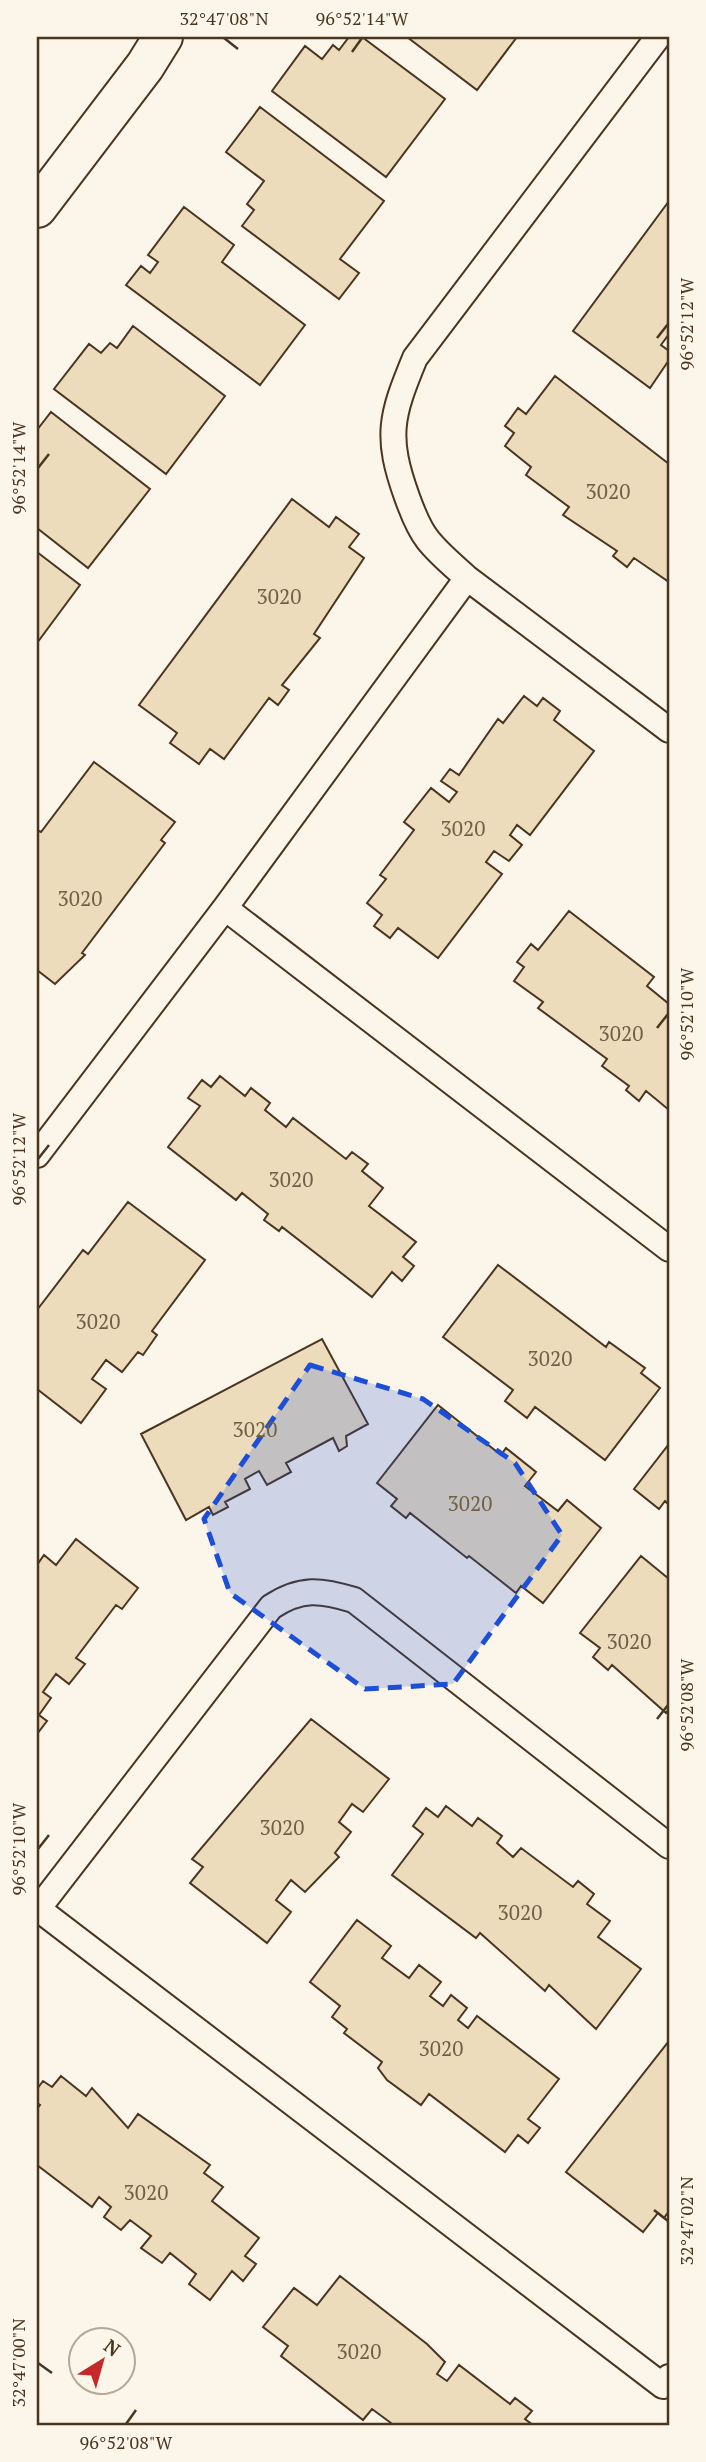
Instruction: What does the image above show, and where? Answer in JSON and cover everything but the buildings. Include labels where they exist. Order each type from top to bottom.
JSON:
[{"type":"street","points":[[37,208],[145,66],[163,37]]},
{"type":"lane","points":[[658,37],[415,358],[398,399],[392,433],[396,466],[410,505],[427,539],[467,578],[669,730]]},
{"type":"lane","points":[[37,1155],[225,908],[467,578]]},
{"type":"lane","points":[[225,908],[669,1249]]},
{"type":"lane","points":[[667,2384],[37,1909],[271,1607],[286,1596],[305,1591],[329,1592],[354,1600],[669,1846]]},
{"type":"highlighted area","points":[[310,1365],[423,1399],[515,1463],[562,1535],[453,1684],[365,1689],[230,1593],[204,1519]]}]
